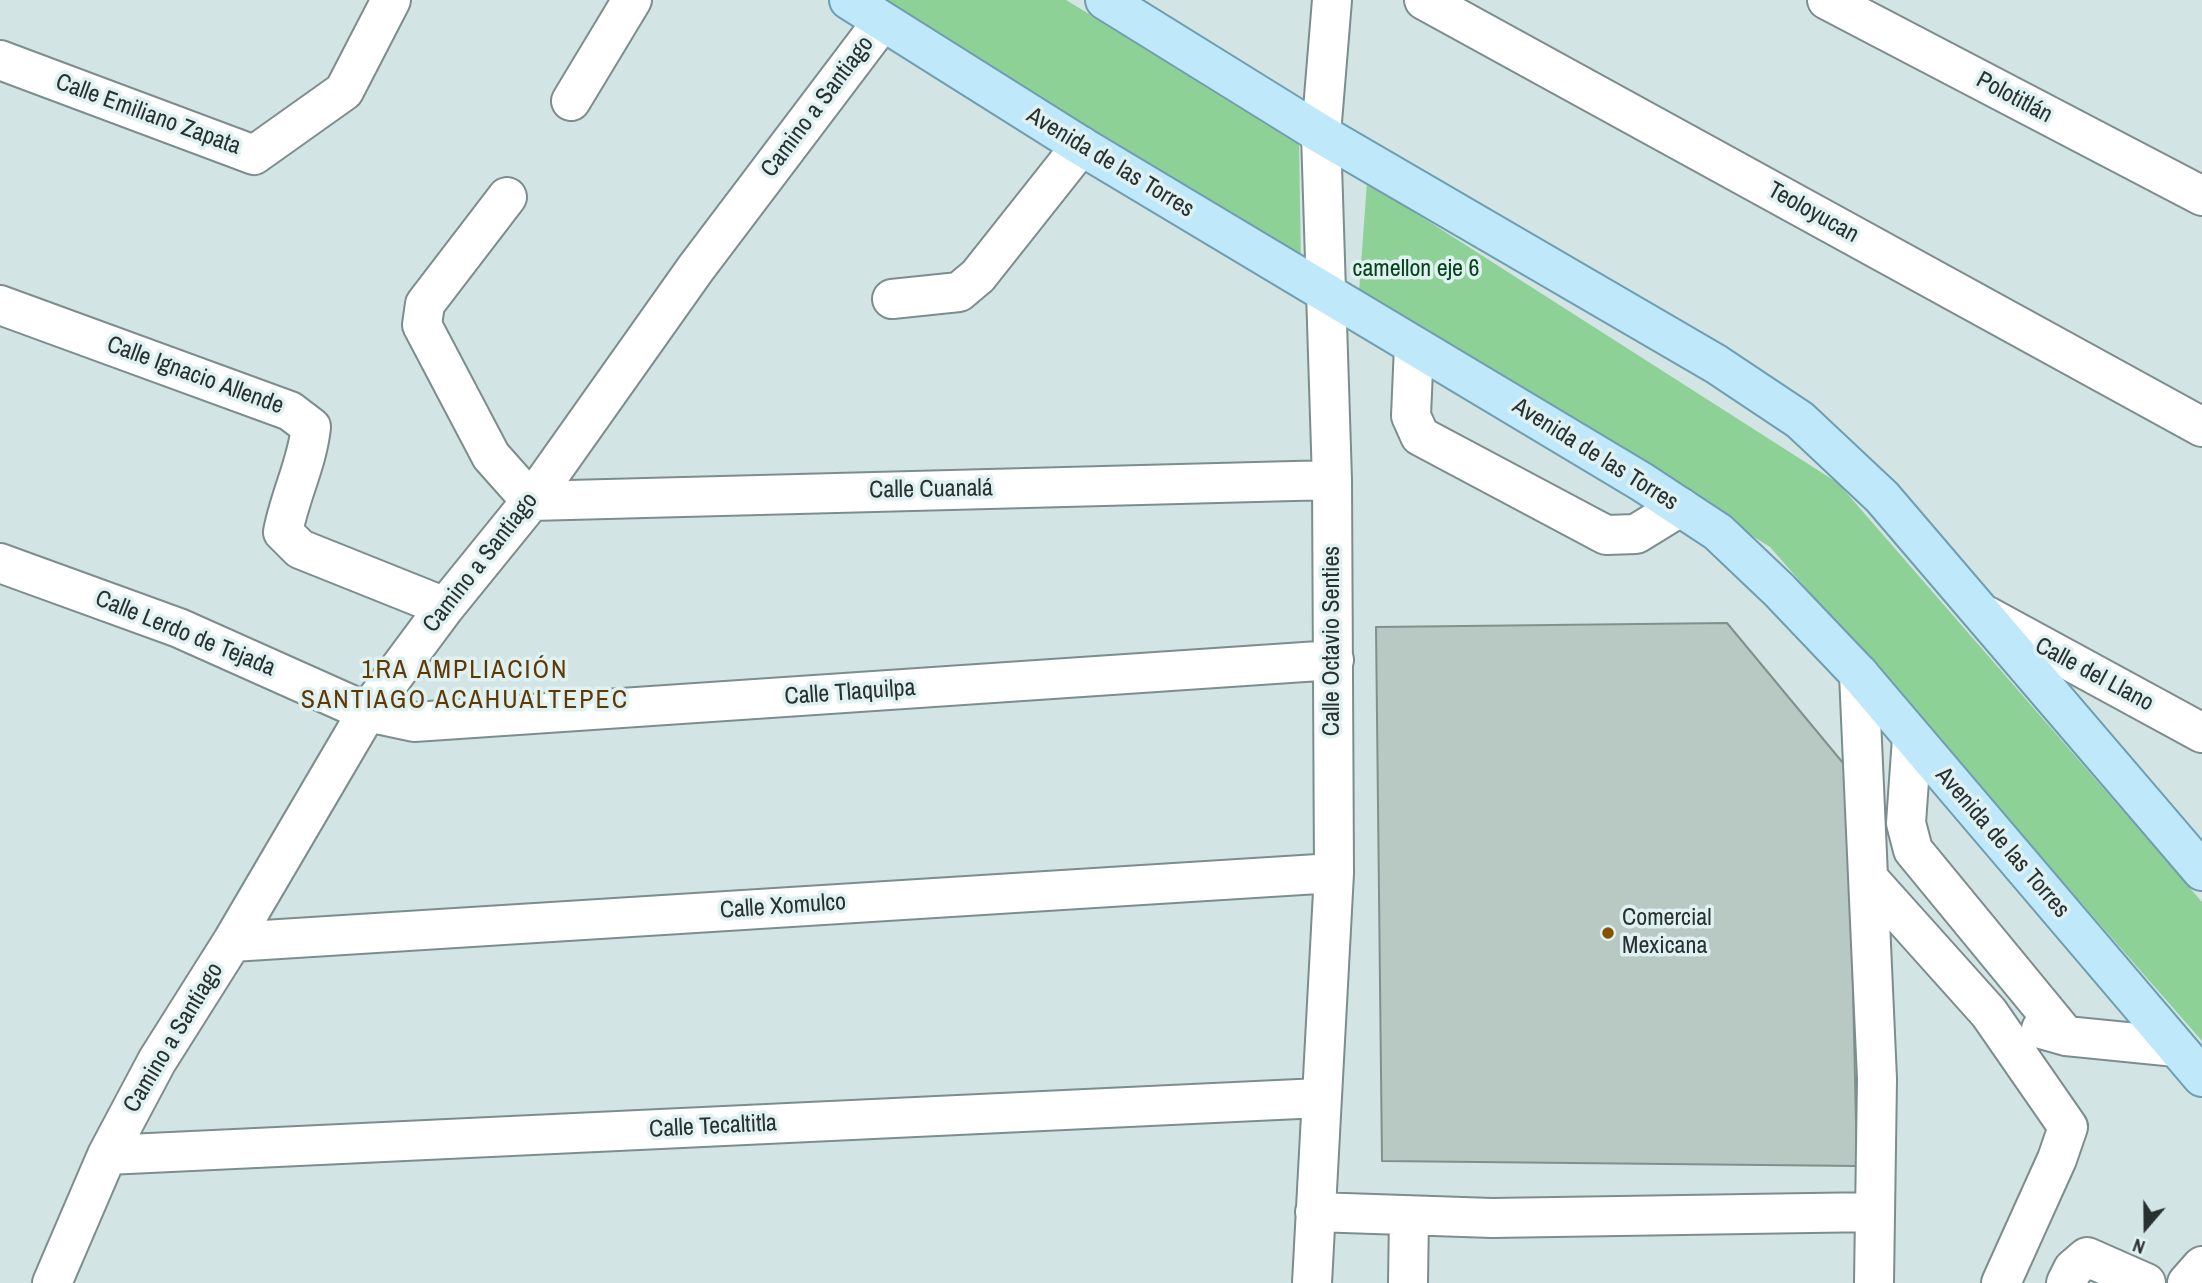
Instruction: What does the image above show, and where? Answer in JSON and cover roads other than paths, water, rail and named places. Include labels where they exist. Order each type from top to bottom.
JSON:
[{"type":"main road","name":"Avenida de las Torres","points":[[849,0],[1080,146],[1718,532],[1779,590],[1859,674],[2202,1077]]},
{"type":"main road","points":[[1105,0],[1321,134],[1716,364],[1800,420],[1882,497],[1987,616],[2202,872]]},
{"type":"street","name":"Calle Emiliano Zapata","points":[[0,60],[254,155],[344,91],[391,0]]},
{"type":"street","points":[[571,101],[632,0]]},
{"type":"street","name":"Calle Octavio Senties","points":[[1311,1283],[1334,873],[1332,480],[1321,134],[1332,0]]},
{"type":"street","name":"Teoloyucan","points":[[1424,0],[2202,427]]},
{"type":"street","name":"Polotitlán","points":[[1827,0],[2202,196]]},
{"type":"street","name":"Camino a Santiago","points":[[52,1283],[107,1155],[157,1061],[232,942],[367,712],[445,607],[531,500],[696,268],[882,22]]},
{"type":"street","points":[[892,299],[959,292],[978,276],[1080,146]]},
{"type":"street","points":[[507,197],[425,304],[422,326],[491,456],[531,500]]},
{"type":"street","name":"Calle Ignacio Allende","points":[[0,305],[290,411],[311,426],[308,456],[288,506],[283,532],[300,549],[445,607]]},
{"type":"street","points":[[1414,346],[1411,416],[1420,436],[1606,535],[1636,534],[1680,507]]},
{"type":"street","name":"Calle Cuanalá","points":[[531,500],[1332,480]]},
{"type":"street","name":"Calle Lerdo de Tejada","points":[[0,563],[179,628],[367,712]]},
{"type":"street","name":"Calle del Llano","points":[[1987,616],[2202,733]]},
{"type":"street","name":"Calle Tlaquilpa","points":[[367,712],[414,722],[1334,660]]},
{"type":"street","points":[[1859,674],[1877,1079],[1874,1283]]},
{"type":"street","points":[[1912,738],[1906,823],[1913,850],[2066,1036]]},
{"type":"street","name":"Calle Xomulco","points":[[232,942],[1334,873]]},
{"type":"street","points":[[1868,878],[1989,1013],[2068,1127],[2057,1159],[2001,1283]]},
{"type":"street","points":[[1941,961],[1950,895]]},
{"type":"street","points":[[1989,1013],[2066,1036],[2176,1047]]},
{"type":"street","name":"Calle Tecaltitla","points":[[107,1155],[1320,1098]]},
{"type":"street","points":[[1315,1212],[1492,1218],[1874,1212]]},
{"type":"street","points":[[1408,1283],[1409,1216]]},
{"type":"street","points":[[2066,1283],[2073,1269],[2087,1257],[2146,1283]]},
{"type":"street","points":[[2187,1283],[2202,1266]]},
{"type":"place","name":"Comercial Mexicana","points":[[1608,933]]},
{"type":"district","name":"1RA AMPLIACIÓN SANTIAGO ACAHUALTEPEC","points":[[465,686]]},
{"type":"park label","name":"camellon eje 6","points":[[1416,270]]}]
